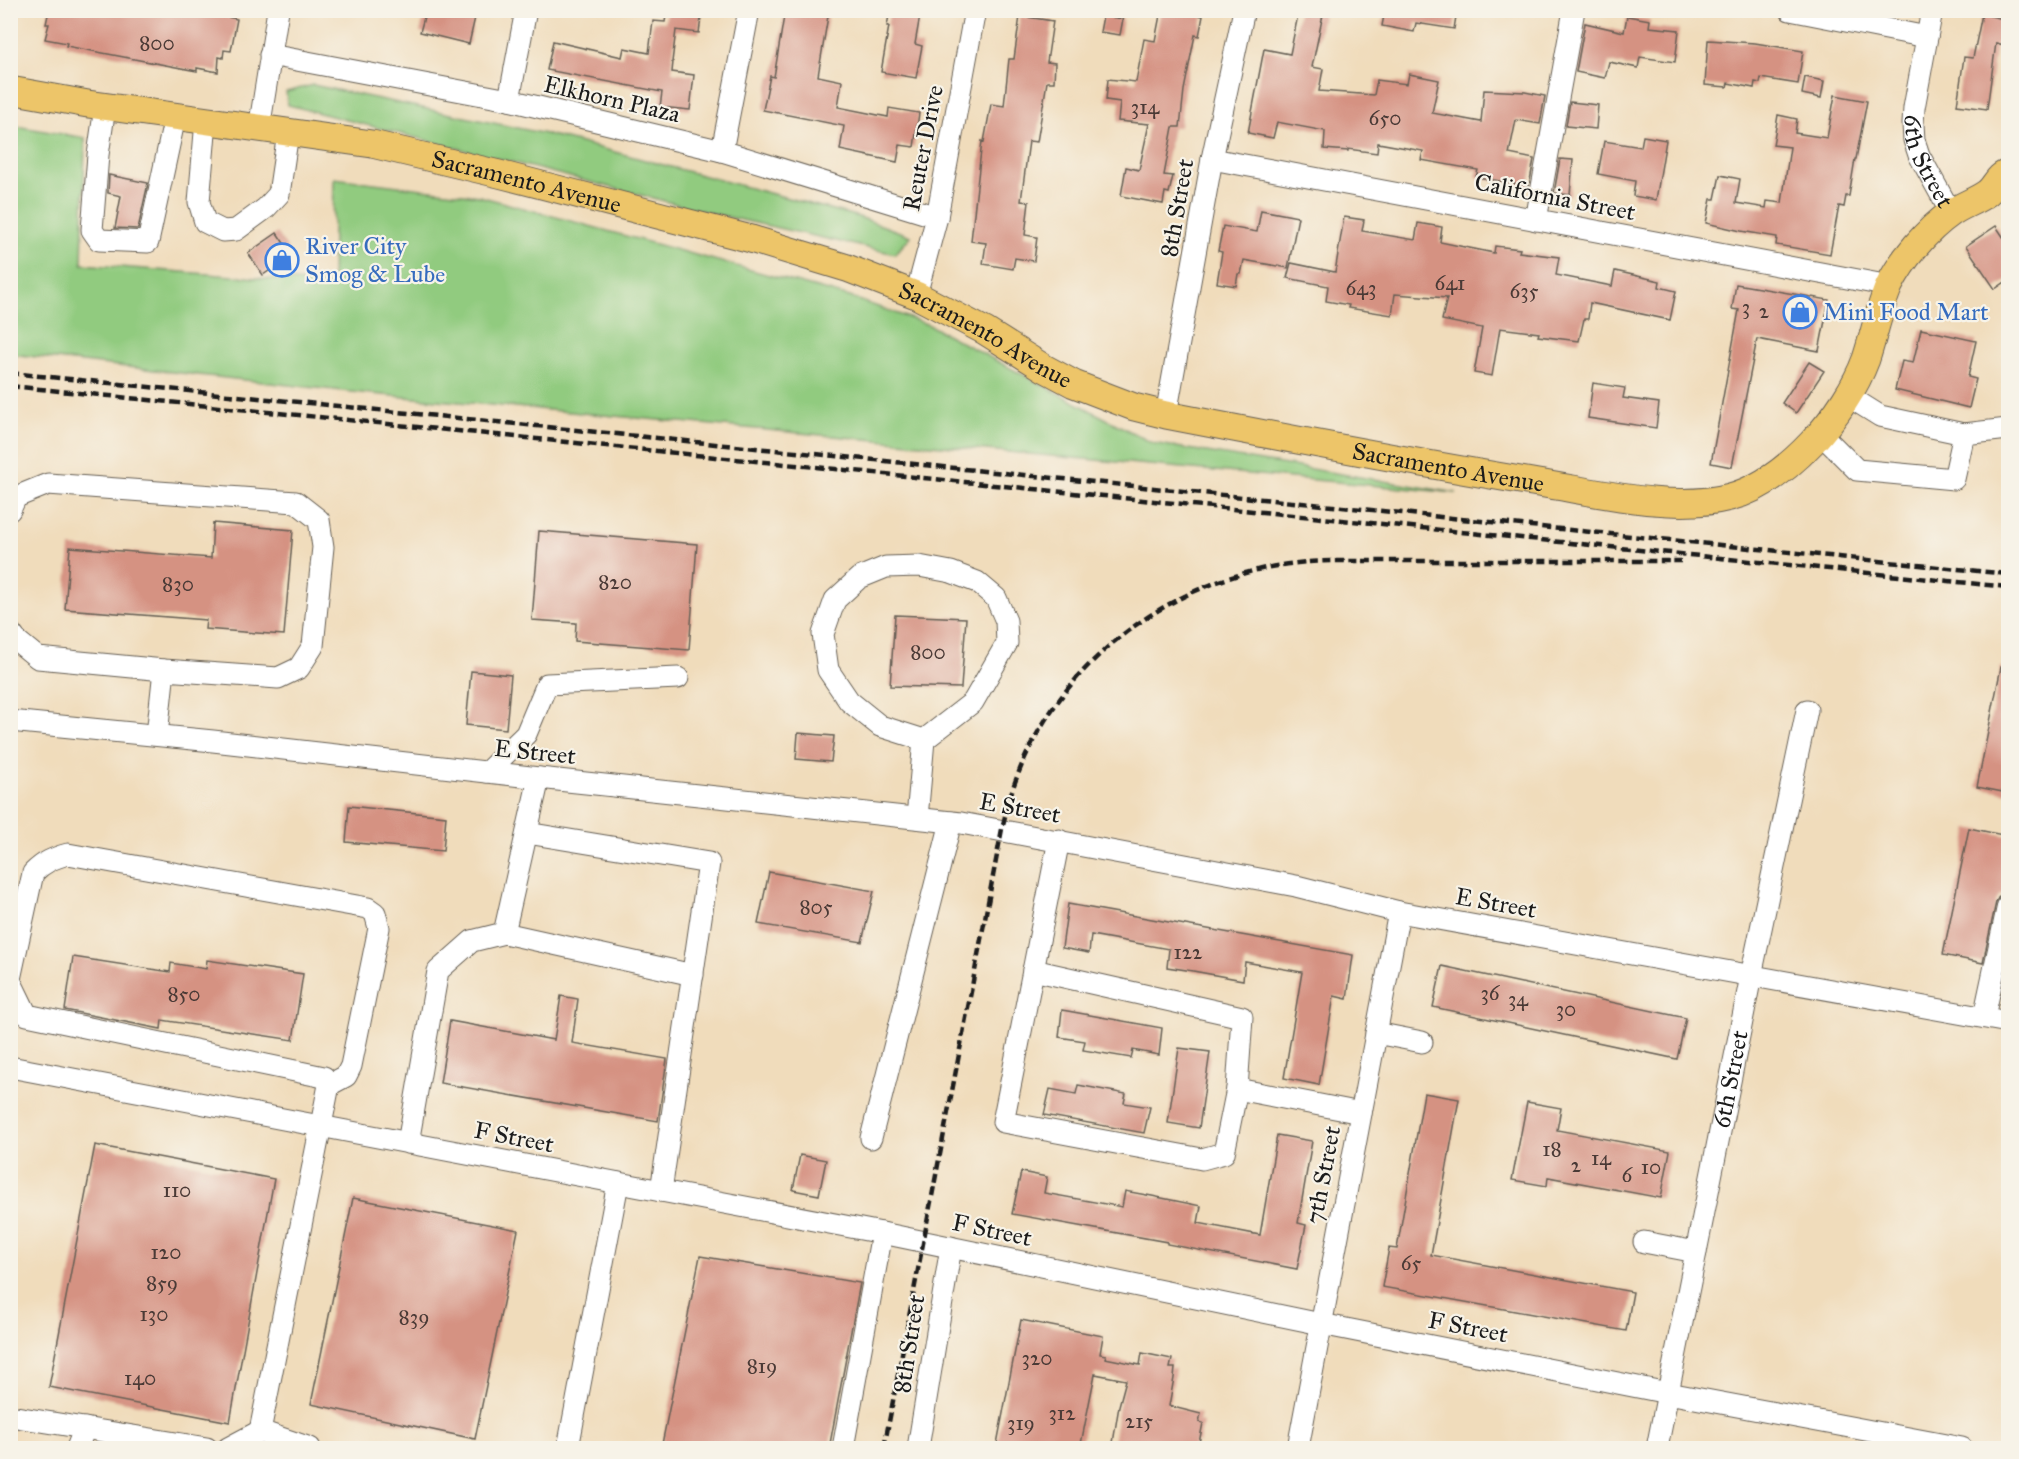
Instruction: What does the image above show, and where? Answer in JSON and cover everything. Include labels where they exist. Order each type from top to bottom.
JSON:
[{"type":"main road","name":"Sacramento Avenue","points":[[10,90],[105,107],[372,144],[499,174],[751,239],[847,268],[916,295],[985,331],[1074,384],[1134,407],[1451,469],[1634,498],[1680,502],[1706,501],[1732,496],[1757,485],[1784,468],[1820,433],[1848,396],[1865,360],[1878,321]]},
{"type":"main road","points":[[1951,213],[1998,197],[2000,175],[2008,173]]},
{"type":"main road","name":"6th Street","points":[[1878,321],[1890,286],[1916,247],[1951,213]]},
{"type":"street","points":[[259,129],[278,10]]},
{"type":"street","points":[[509,100],[526,10]]},
{"type":"street","points":[[722,151],[749,10]]},
{"type":"street","name":"Reuter Drive","points":[[916,295],[937,217],[975,10]]},
{"type":"street","name":"8th Street","points":[[1166,415],[1212,159],[1244,10]]},
{"type":"street","points":[[1536,220],[1574,10]]},
{"type":"street","points":[[1790,10],[1928,37]]},
{"type":"street","name":"6th Street","points":[[1932,10],[1914,108],[1914,140],[1926,169],[1951,213]]},
{"type":"street","name":"Elkhorn Plaza","points":[[270,55],[509,100],[722,151],[937,217]]},
{"type":"street","points":[[105,107],[98,155],[92,230],[99,240],[148,242],[175,117]]},
{"type":"street","points":[[206,121],[199,202],[205,222],[223,231],[236,230],[266,208],[279,194],[288,133]]},
{"type":"street","name":"California Street","points":[[1212,159],[1890,286]]},
{"type":"street","points":[[1848,396],[1880,416],[1964,434],[2008,429]]},
{"type":"street","points":[[1820,433],[1857,470],[1954,479],[1964,434]]},
{"type":"street","points":[[10,510],[16,497],[48,484],[296,502],[319,520],[323,547],[313,646],[299,668],[278,678],[38,658],[10,632]]},
{"type":"street","points":[[917,818],[924,740],[973,702],[1007,643],[1006,621],[996,598],[977,582],[951,572],[919,566],[886,567],[859,578],[835,600],[823,634],[828,670],[849,701],[880,726],[924,740]]},
{"type":"street","points":[[157,735],[164,670]]},
{"type":"street","points":[[487,772],[526,734],[547,684],[678,678]]},
{"type":"street","name":"6th Street","points":[[1657,1449],[1751,976],[1807,710]]},
{"type":"street","name":"E Street","points":[[10,721],[951,822],[1059,840],[1296,886],[1399,912],[2008,1022]]},
{"type":"street","points":[[504,933],[539,778]]},
{"type":"street","points":[[871,1138],[951,822]]},
{"type":"street","points":[[527,833],[709,863],[661,1191]]},
{"type":"street","points":[[1033,970],[1242,1017],[1237,1089],[1224,1153],[1202,1159],[1003,1122],[1033,970],[1059,840]]},
{"type":"street","points":[[228,1449],[260,1431],[329,1085],[324,1077],[27,1015],[10,979],[33,873],[42,864],[68,854],[368,908],[375,913],[379,928],[351,1066],[346,1076],[329,1085]]},
{"type":"street","points":[[1984,1017],[2008,904]]},
{"type":"street","name":"7th Street","points":[[1298,1449],[1399,912]]},
{"type":"street","points":[[408,1143],[438,971],[472,941],[504,933],[693,975]]},
{"type":"street","points":[[1376,1032],[1422,1042]]},
{"type":"street","name":"F Street","points":[[10,1067],[882,1233],[1322,1324],[1962,1449]]},
{"type":"street","points":[[1237,1089],[1361,1113]]},
{"type":"street","points":[[568,1449],[618,1183]]},
{"type":"street","points":[[843,1449],[882,1233]]},
{"type":"street","points":[[1644,1242],[1696,1252]]},
{"type":"street","name":"8th Street","points":[[918,1449],[951,1247]]},
{"type":"street","points":[[10,1416],[207,1449]]},
{"type":"street","points":[[77,1449],[85,1428]]},
{"type":"street","points":[[260,1431],[310,1449]]},
{"type":"green space","points":[[313,85],[551,135],[859,217],[911,236],[895,254],[719,215],[288,105],[286,92]]},
{"type":"green space","points":[[10,125],[85,138],[82,264],[332,284],[334,178],[479,196],[850,297],[929,325],[1152,443],[1457,493],[361,393],[11,354]]},
{"type":"building","points":[[49,10],[228,10],[227,17],[237,19],[231,51],[224,50],[223,58],[219,57],[218,72],[197,68],[197,71],[66,46],[67,43],[45,39],[49,24],[46,24]]},
{"type":"building","points":[[426,10],[467,10],[476,13],[469,44],[420,32]]},
{"type":"building","points":[[667,10],[702,10],[699,33],[676,30],[672,62],[672,72],[694,75],[690,110],[660,107],[662,92],[547,70],[553,41],[622,57],[624,48],[649,53],[653,21],[665,22]]},
{"type":"building","points":[[785,10],[829,10],[818,76],[842,81],[838,107],[888,117],[889,108],[919,113],[914,147],[900,145],[897,162],[840,150],[844,126],[763,110],[770,76],[774,77]]},
{"type":"building","points":[[890,10],[921,10],[915,44],[922,46],[916,78],[881,72]]},
{"type":"building","points":[[1161,10],[1174,10],[1203,16],[1199,36],[1195,35],[1184,90],[1180,127],[1173,127],[1164,175],[1173,176],[1169,193],[1165,192],[1163,204],[1121,196],[1126,167],[1139,170],[1149,124],[1118,121],[1120,102],[1106,100],[1108,79],[1136,82],[1144,39],[1155,41]]},
{"type":"building","points":[[1299,10],[1324,10],[1312,67],[1323,69],[1319,91],[1374,95],[1377,80],[1407,84],[1409,74],[1439,80],[1432,113],[1481,122],[1484,90],[1525,92],[1545,96],[1540,124],[1516,120],[1509,154],[1534,159],[1529,186],[1476,177],[1478,170],[1421,160],[1423,151],[1378,143],[1377,153],[1348,149],[1348,151],[1324,149],[1325,131],[1277,122],[1273,138],[1248,133],[1264,49],[1290,54]]},
{"type":"building","points":[[1385,10],[1457,10],[1454,29],[1416,23],[1414,32],[1382,26]]},
{"type":"building","points":[[1982,14],[2008,20],[2008,46],[1996,43],[1987,109],[1957,105],[1964,57],[1973,58]]},
{"type":"building","points":[[1020,16],[1053,21],[1047,62],[1055,63],[1054,82],[1047,82],[1037,142],[1029,141],[1021,201],[1029,202],[1025,235],[1037,237],[1034,261],[1015,258],[1013,269],[983,264],[986,243],[971,241],[982,141],[984,142],[991,104],[1004,106],[1009,59],[1014,59]]},
{"type":"building","points":[[1103,16],[1123,19],[1120,35],[1100,32]]},
{"type":"building","points":[[1627,16],[1650,20],[1649,27],[1679,30],[1675,62],[1640,57],[1638,68],[1609,62],[1605,78],[1576,72],[1585,23],[1624,32]]},
{"type":"building","points":[[1708,40],[1755,43],[1803,51],[1798,84],[1761,78],[1760,83],[1755,82],[1754,88],[1728,83],[1727,87],[1705,85]]},
{"type":"building","points":[[1805,77],[1824,81],[1821,98],[1802,94]]},
{"type":"building","points":[[1835,95],[1867,101],[1849,196],[1846,196],[1844,207],[1839,206],[1830,254],[1776,245],[1777,237],[1706,223],[1711,199],[1715,199],[1720,175],[1740,179],[1736,203],[1766,208],[1767,201],[1782,203],[1790,147],[1773,145],[1778,115],[1797,119],[1795,133],[1827,138]]},
{"type":"building","points":[[1570,102],[1598,105],[1596,129],[1566,126]]},
{"type":"building","points":[[1643,136],[1666,140],[1656,200],[1633,196],[1635,181],[1598,174],[1604,141],[1641,147]]},
{"type":"building","points":[[1560,159],[1573,160],[1570,195],[1554,193]]},
{"type":"building","points":[[109,175],[148,183],[138,229],[115,228],[121,196],[108,193]]},
{"type":"building","points":[[1261,210],[1298,217],[1288,268],[1244,260],[1236,286],[1217,283],[1222,252],[1218,251],[1223,226],[1257,232]]},
{"type":"building","points":[[1344,217],[1364,220],[1362,231],[1415,240],[1418,223],[1442,227],[1440,242],[1494,253],[1495,246],[1520,249],[1519,252],[1559,257],[1556,275],[1612,286],[1615,271],[1660,281],[1659,287],[1676,291],[1670,320],[1590,303],[1588,319],[1584,319],[1579,341],[1500,328],[1492,376],[1474,373],[1482,328],[1442,320],[1447,298],[1395,294],[1392,315],[1348,308],[1349,305],[1326,301],[1328,286],[1287,278],[1291,263],[1335,272]]},
{"type":"building","points":[[1996,226],[2008,244],[2008,280],[1995,289],[1966,246]]},
{"type":"building","points":[[277,233],[292,255],[263,275],[248,253]]},
{"type":"building","points":[[1736,284],[1829,300],[1819,351],[1757,339],[1732,467],[1711,463],[1739,310],[1732,309]]},
{"type":"building","points":[[1921,329],[1976,341],[1968,377],[1976,379],[1969,408],[1895,390],[1902,361],[1913,363]]},
{"type":"building","points":[[1809,362],[1824,371],[1796,413],[1782,403]]},
{"type":"building","points":[[1593,383],[1625,388],[1623,398],[1659,403],[1656,428],[1588,418]]},
{"type":"building","points":[[213,523],[293,530],[284,635],[205,629],[206,620],[65,609],[70,547],[211,558]]},
{"type":"building","points":[[539,531],[697,544],[689,650],[575,641],[576,623],[532,620]]},
{"type":"building","points":[[895,615],[966,618],[961,688],[890,686]]},
{"type":"building","points":[[2001,667],[2008,667],[2008,793],[1977,787]]},
{"type":"building","points":[[471,671],[511,675],[506,729],[466,725]]},
{"type":"building","points":[[798,733],[834,736],[831,762],[796,759]]},
{"type":"building","points":[[349,806],[446,816],[443,851],[346,842]]},
{"type":"building","points":[[1969,828],[2008,836],[2008,876],[2005,893],[1999,896],[1996,902],[1983,963],[1943,955]]},
{"type":"building","points":[[769,872],[874,891],[862,942],[758,924]]},
{"type":"building","points":[[1068,904],[1353,955],[1347,999],[1334,996],[1319,1085],[1284,1078],[1302,972],[1245,962],[1243,980],[1167,967],[1169,949],[1091,935],[1089,953],[1062,948]]},
{"type":"building","points":[[73,957],[170,972],[171,963],[206,969],[207,960],[303,974],[293,1040],[162,1020],[161,1029],[65,1010]]},
{"type":"building","points":[[1442,966],[1686,1018],[1677,1059],[1433,1007]]},
{"type":"building","points":[[561,996],[578,999],[572,1043],[667,1059],[658,1121],[440,1083],[450,1021],[554,1040]]},
{"type":"building","points":[[1062,1010],[1162,1028],[1159,1055],[1133,1050],[1131,1058],[1083,1050],[1085,1041],[1059,1037]]},
{"type":"building","points":[[1179,1048],[1210,1052],[1199,1128],[1168,1123]]},
{"type":"building","points":[[1078,1085],[1126,1094],[1124,1103],[1150,1107],[1144,1133],[1044,1115],[1050,1089],[1076,1094]]},
{"type":"building","points":[[1424,1093],[1459,1099],[1431,1255],[1633,1292],[1626,1331],[1382,1287],[1389,1248],[1397,1249]]},
{"type":"building","points":[[1527,1102],[1561,1108],[1557,1130],[1670,1151],[1661,1198],[1548,1177],[1547,1186],[1512,1180]]},
{"type":"building","points":[[1277,1135],[1312,1141],[1298,1223],[1306,1225],[1297,1269],[1167,1244],[1167,1242],[1012,1214],[1021,1172],[1047,1177],[1044,1193],[1122,1207],[1125,1191],[1152,1196],[1201,1206],[1198,1223],[1260,1235]]},
{"type":"building","points":[[95,1145],[274,1179],[230,1422],[49,1387]]},
{"type":"building","points":[[800,1155],[826,1160],[819,1195],[793,1190]]},
{"type":"building","points":[[353,1198],[518,1230],[475,1439],[311,1404]]},
{"type":"building","points":[[700,1256],[860,1283],[829,1449],[661,1449]]},
{"type":"building","points":[[1021,1320],[1103,1336],[1100,1354],[1106,1355],[1105,1358],[1140,1365],[1142,1353],[1172,1359],[1170,1368],[1175,1368],[1169,1406],[1201,1414],[1199,1422],[1203,1423],[1199,1443],[1195,1442],[1194,1449],[1112,1449],[1126,1380],[1095,1374],[1080,1449],[996,1449]]},
{"type":"railway","points":[[10,373],[2008,574]]},
{"type":"railway","points":[[10,386],[2008,587]]},
{"type":"railway","points":[[884,1448],[1002,829],[1012,790],[1036,737],[1060,699],[1088,666],[1121,636],[1157,611],[1197,590],[1238,575],[1282,565],[1336,561],[1681,561]]},
{"type":"place","name":"River City Smog & Lube","points":[[282,260]]},
{"type":"place","name":"Mini Food Mart","points":[[1800,312]]}]
